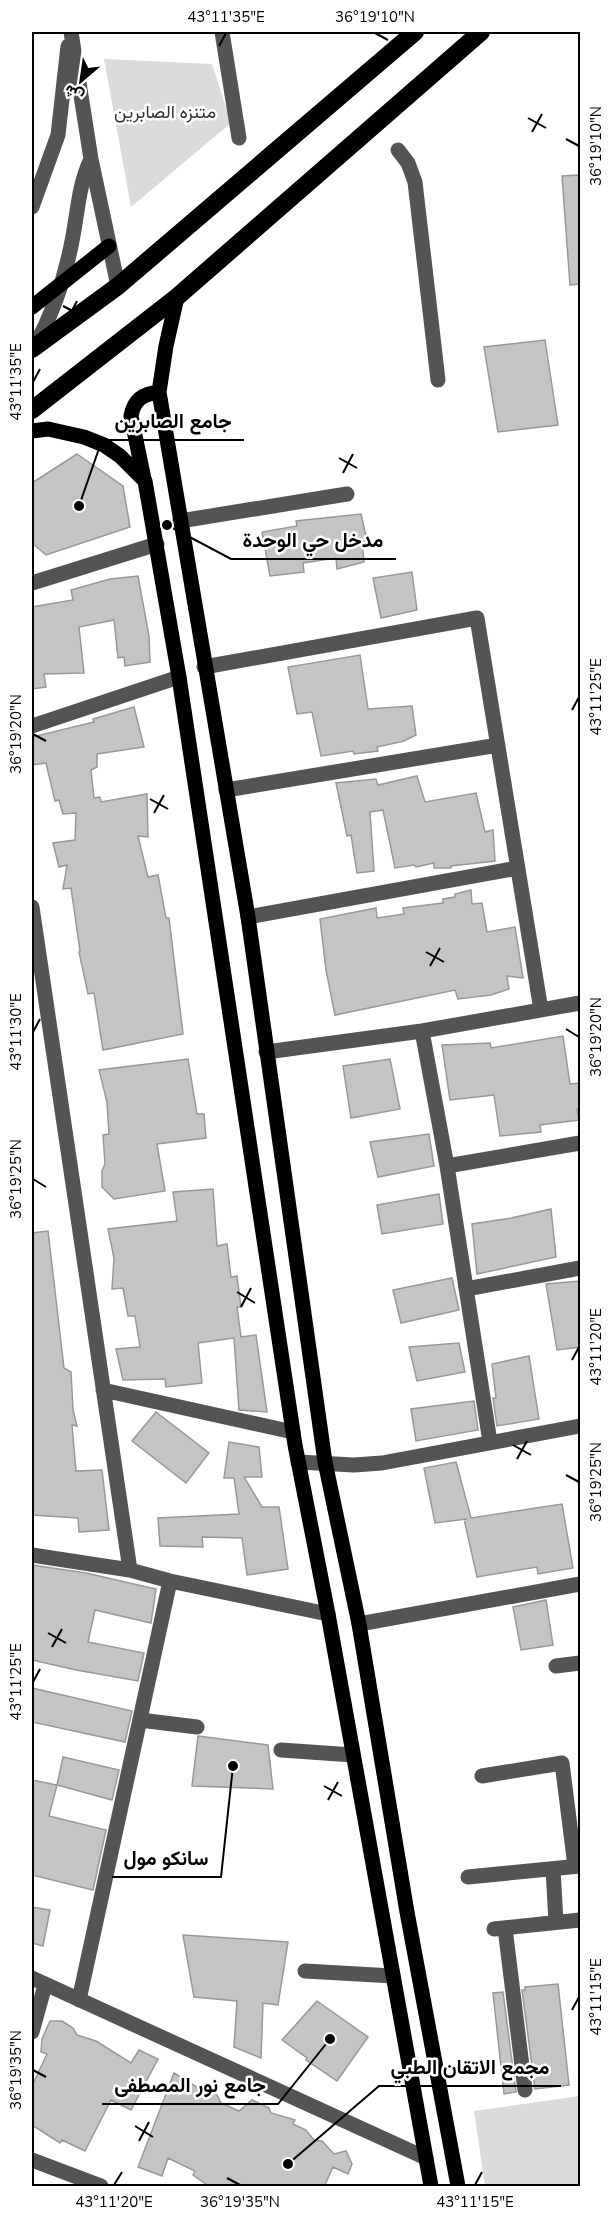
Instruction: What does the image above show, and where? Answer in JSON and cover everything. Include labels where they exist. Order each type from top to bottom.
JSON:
[{"type":"highway","points":[[33,347],[118,286],[415,32]]},
{"type":"highway","points":[[32,410],[177,297],[481,32]]},
{"type":"main road","points":[[32,307],[110,246]]},
{"type":"main road","points":[[177,297],[159,393],[248,917],[325,1462],[359,1624],[407,1912],[458,2187]]},
{"type":"main road","points":[[159,393],[149,393],[139,398],[133,406],[131,417],[157,544],[179,677],[298,1462],[328,1614],[431,2187]]},
{"type":"main road","points":[[32,431],[48,429],[84,437],[104,445],[120,456],[145,481]]},
{"type":"street","points":[[70,32],[91,159],[118,286]]},
{"type":"street","points":[[32,207],[58,135],[70,32]]},
{"type":"street","points":[[222,32],[239,138]]},
{"type":"street","points":[[398,150],[408,164],[415,182],[438,380]]},
{"type":"street","points":[[33,347],[47,323],[62,283],[73,238],[81,183],[91,159]]},
{"type":"street","points":[[180,521],[347,494]]},
{"type":"street","points":[[32,583],[157,544]]},
{"type":"street","points":[[204,667],[477,618],[541,1010]]},
{"type":"street","points":[[32,726],[179,677]]},
{"type":"street","points":[[226,790],[498,745]]},
{"type":"street","points":[[248,917],[518,868]]},
{"type":"street","points":[[32,907],[130,1570]]},
{"type":"street","points":[[266,1052],[422,1030],[580,1003]]},
{"type":"street","points":[[422,1030],[447,1166],[490,1442]]},
{"type":"street","points":[[447,1166],[580,1143]]},
{"type":"street","points":[[466,1289],[580,1268]]},
{"type":"street","points":[[103,1390],[293,1432]]},
{"type":"street","points":[[298,1462],[354,1465],[382,1463],[580,1426]]},
{"type":"street","points":[[32,1555],[130,1570],[170,1581],[328,1614]]},
{"type":"street","points":[[79,2000],[170,1581]]},
{"type":"street","points":[[359,1624],[580,1584]]},
{"type":"street","points":[[556,1666],[580,1663]]},
{"type":"street","points":[[140,1720],[197,1727]]},
{"type":"street","points":[[281,1750],[353,1755]]},
{"type":"street","points":[[468,1877],[578,1866],[562,1762],[483,1776]]},
{"type":"street","points":[[553,1869],[556,1922]]},
{"type":"street","points":[[525,2090],[499,1928],[580,1920]]},
{"type":"street","points":[[305,1971],[393,1976]]},
{"type":"street","points":[[32,2032],[38,1982],[426,2158]]},
{"type":"street","points":[[32,2160],[101,2187]]},
{"type":"green space","name":"متنزه الصابرين","points":[[104,59],[212,64],[231,123],[131,207]]},
{"type":"green space","points":[[580,2096],[580,2186],[485,2186],[474,2111]]},
{"type":"building","points":[[580,175],[580,284],[570,285],[562,176]]},
{"type":"building","points":[[545,340],[558,425],[498,432],[484,347]]},
{"type":"building","points":[[77,454],[123,486],[130,527],[46,555],[32,543],[32,483]]},
{"type":"building","points":[[361,514],[367,541],[362,542],[364,562],[337,569],[336,558],[303,563],[304,572],[270,576],[262,532],[297,526],[296,521]]},
{"type":"building","points":[[412,572],[417,610],[381,618],[373,578]]},
{"type":"building","points":[[138,576],[149,636],[150,662],[125,666],[124,657],[118,658],[114,620],[79,627],[84,673],[44,674],[46,687],[32,689],[32,607],[73,600],[71,590],[110,579]]},
{"type":"building","points":[[360,655],[368,709],[412,706],[416,735],[404,741],[377,747],[378,751],[354,754],[353,751],[321,756],[312,712],[297,714],[288,667]]},
{"type":"building","points":[[134,707],[144,747],[97,754],[97,767],[91,770],[94,798],[100,797],[101,802],[147,794],[148,837],[138,836],[148,877],[158,875],[166,918],[169,918],[183,1034],[103,1050],[94,993],[88,994],[79,952],[71,888],[63,889],[67,865],[59,867],[53,843],[75,840],[76,813],[63,814],[59,800],[55,801],[46,763],[32,765],[32,737],[94,722],[93,719]]},
{"type":"building","points":[[417,776],[425,802],[476,793],[485,832],[493,830],[495,861],[451,866],[451,868],[434,868],[434,863],[395,868],[383,810],[370,812],[374,871],[357,873],[351,835],[347,836],[336,783],[376,779],[378,785]]},
{"type":"building","points":[[471,890],[472,904],[482,903],[487,932],[515,927],[523,978],[507,976],[509,989],[491,995],[458,999],[455,990],[335,1015],[326,970],[320,919],[376,908],[377,918],[404,914],[403,908],[443,903],[443,899]]},
{"type":"building","points":[[563,1036],[570,1084],[580,1083],[580,1108],[577,1109],[579,1120],[540,1125],[541,1132],[500,1136],[494,1095],[450,1100],[442,1045],[490,1043],[491,1048]]},
{"type":"building","points":[[188,1059],[197,1114],[204,1114],[206,1138],[157,1144],[165,1191],[114,1199],[102,1187],[102,1171],[105,1164],[103,1135],[109,1134],[107,1102],[99,1070]]},
{"type":"building","points":[[390,1059],[400,1109],[351,1118],[343,1066]]},
{"type":"building","points":[[429,1134],[434,1166],[378,1177],[370,1142]]},
{"type":"building","points":[[213,1189],[217,1246],[227,1244],[231,1277],[237,1276],[241,1307],[237,1307],[241,1337],[256,1335],[267,1412],[239,1410],[234,1338],[198,1343],[202,1383],[166,1387],[165,1379],[123,1380],[116,1349],[140,1347],[135,1316],[128,1316],[123,1288],[112,1289],[114,1258],[108,1229],[177,1221],[173,1192]]},
{"type":"building","points":[[439,1194],[443,1224],[382,1234],[377,1205]]},
{"type":"building","points":[[551,1209],[556,1257],[477,1274],[472,1224]]},
{"type":"building","points":[[48,1231],[64,1368],[71,1372],[73,1410],[77,1426],[72,1425],[76,1471],[102,1470],[109,1530],[79,1532],[78,1518],[32,1515],[32,1233]]},
{"type":"building","points":[[452,1278],[459,1310],[401,1323],[393,1290]]},
{"type":"building","points":[[580,1281],[580,1347],[557,1350],[546,1284]]},
{"type":"building","points":[[459,1343],[465,1372],[417,1381],[409,1347]]},
{"type":"building","points":[[529,1356],[539,1419],[497,1426],[492,1364]]},
{"type":"building","points":[[474,1401],[478,1430],[416,1441],[411,1409]]},
{"type":"building","points":[[156,1412],[209,1453],[186,1483],[132,1441]]},
{"type":"building","points":[[229,1442],[259,1447],[262,1477],[244,1477],[262,1507],[279,1507],[288,1569],[247,1575],[242,1538],[202,1537],[203,1547],[160,1546],[158,1518],[239,1514],[234,1478],[224,1478]]},
{"type":"building","points":[[456,1462],[471,1518],[562,1504],[573,1568],[538,1574],[537,1567],[477,1577],[464,1519],[435,1523],[424,1468]]},
{"type":"building","points":[[32,1565],[86,1573],[156,1589],[151,1623],[95,1610],[88,1642],[144,1653],[138,1681],[32,1660]]},
{"type":"building","points":[[546,1600],[553,1645],[521,1650],[513,1607]]},
{"type":"building","points":[[32,1688],[132,1711],[125,1742],[32,1722]]},
{"type":"building","points":[[198,1736],[268,1745],[273,1789],[192,1786]]},
{"type":"building","points":[[63,1757],[119,1770],[112,1800],[57,1785]]},
{"type":"building","points":[[32,1780],[57,1785],[49,1816],[106,1830],[93,1890],[32,1875]]},
{"type":"building","points":[[32,1907],[50,1910],[43,1946],[32,1943]]},
{"type":"building","points":[[183,1935],[288,1942],[278,2005],[263,2003],[261,2058],[234,2047],[237,2001],[194,1997]]},
{"type":"building","points":[[558,1984],[569,2085],[535,2089],[522,1990],[525,1990],[525,1987]]},
{"type":"building","points":[[503,1992],[516,2092],[504,2094],[493,1993]]},
{"type":"building","points":[[317,2001],[368,2037],[337,2081],[282,2040]]},
{"type":"building","points":[[50,2021],[62,2021],[73,2028],[77,2035],[96,2041],[131,2063],[139,2050],[158,2059],[131,2110],[111,2100],[85,2151],[62,2140],[60,2143],[32,2125],[32,2086],[47,2054],[41,2052],[42,2039]]},
{"type":"building","points":[[174,2073],[201,2089],[206,2087],[217,2095],[221,2103],[239,2111],[252,2100],[269,2108],[271,2113],[295,2120],[293,2124],[306,2130],[314,2140],[322,2141],[334,2154],[346,2151],[352,2164],[348,2174],[333,2167],[324,2187],[210,2187],[193,2175],[195,2171],[168,2158],[162,2176],[138,2167]]},
{"type":"place","name":"جامع الصابرين","points":[[79,506]]},
{"type":"place","name":"مدخل حي الوحدة","points":[[167,525]]},
{"type":"place","name":"سانكو مول","points":[[233,1766]]},
{"type":"place","name":"جامع نور المصطفى","points":[[330,2039]]},
{"type":"place","name":"مجمع الاتقان الطبي","points":[[288,2164]]}]
